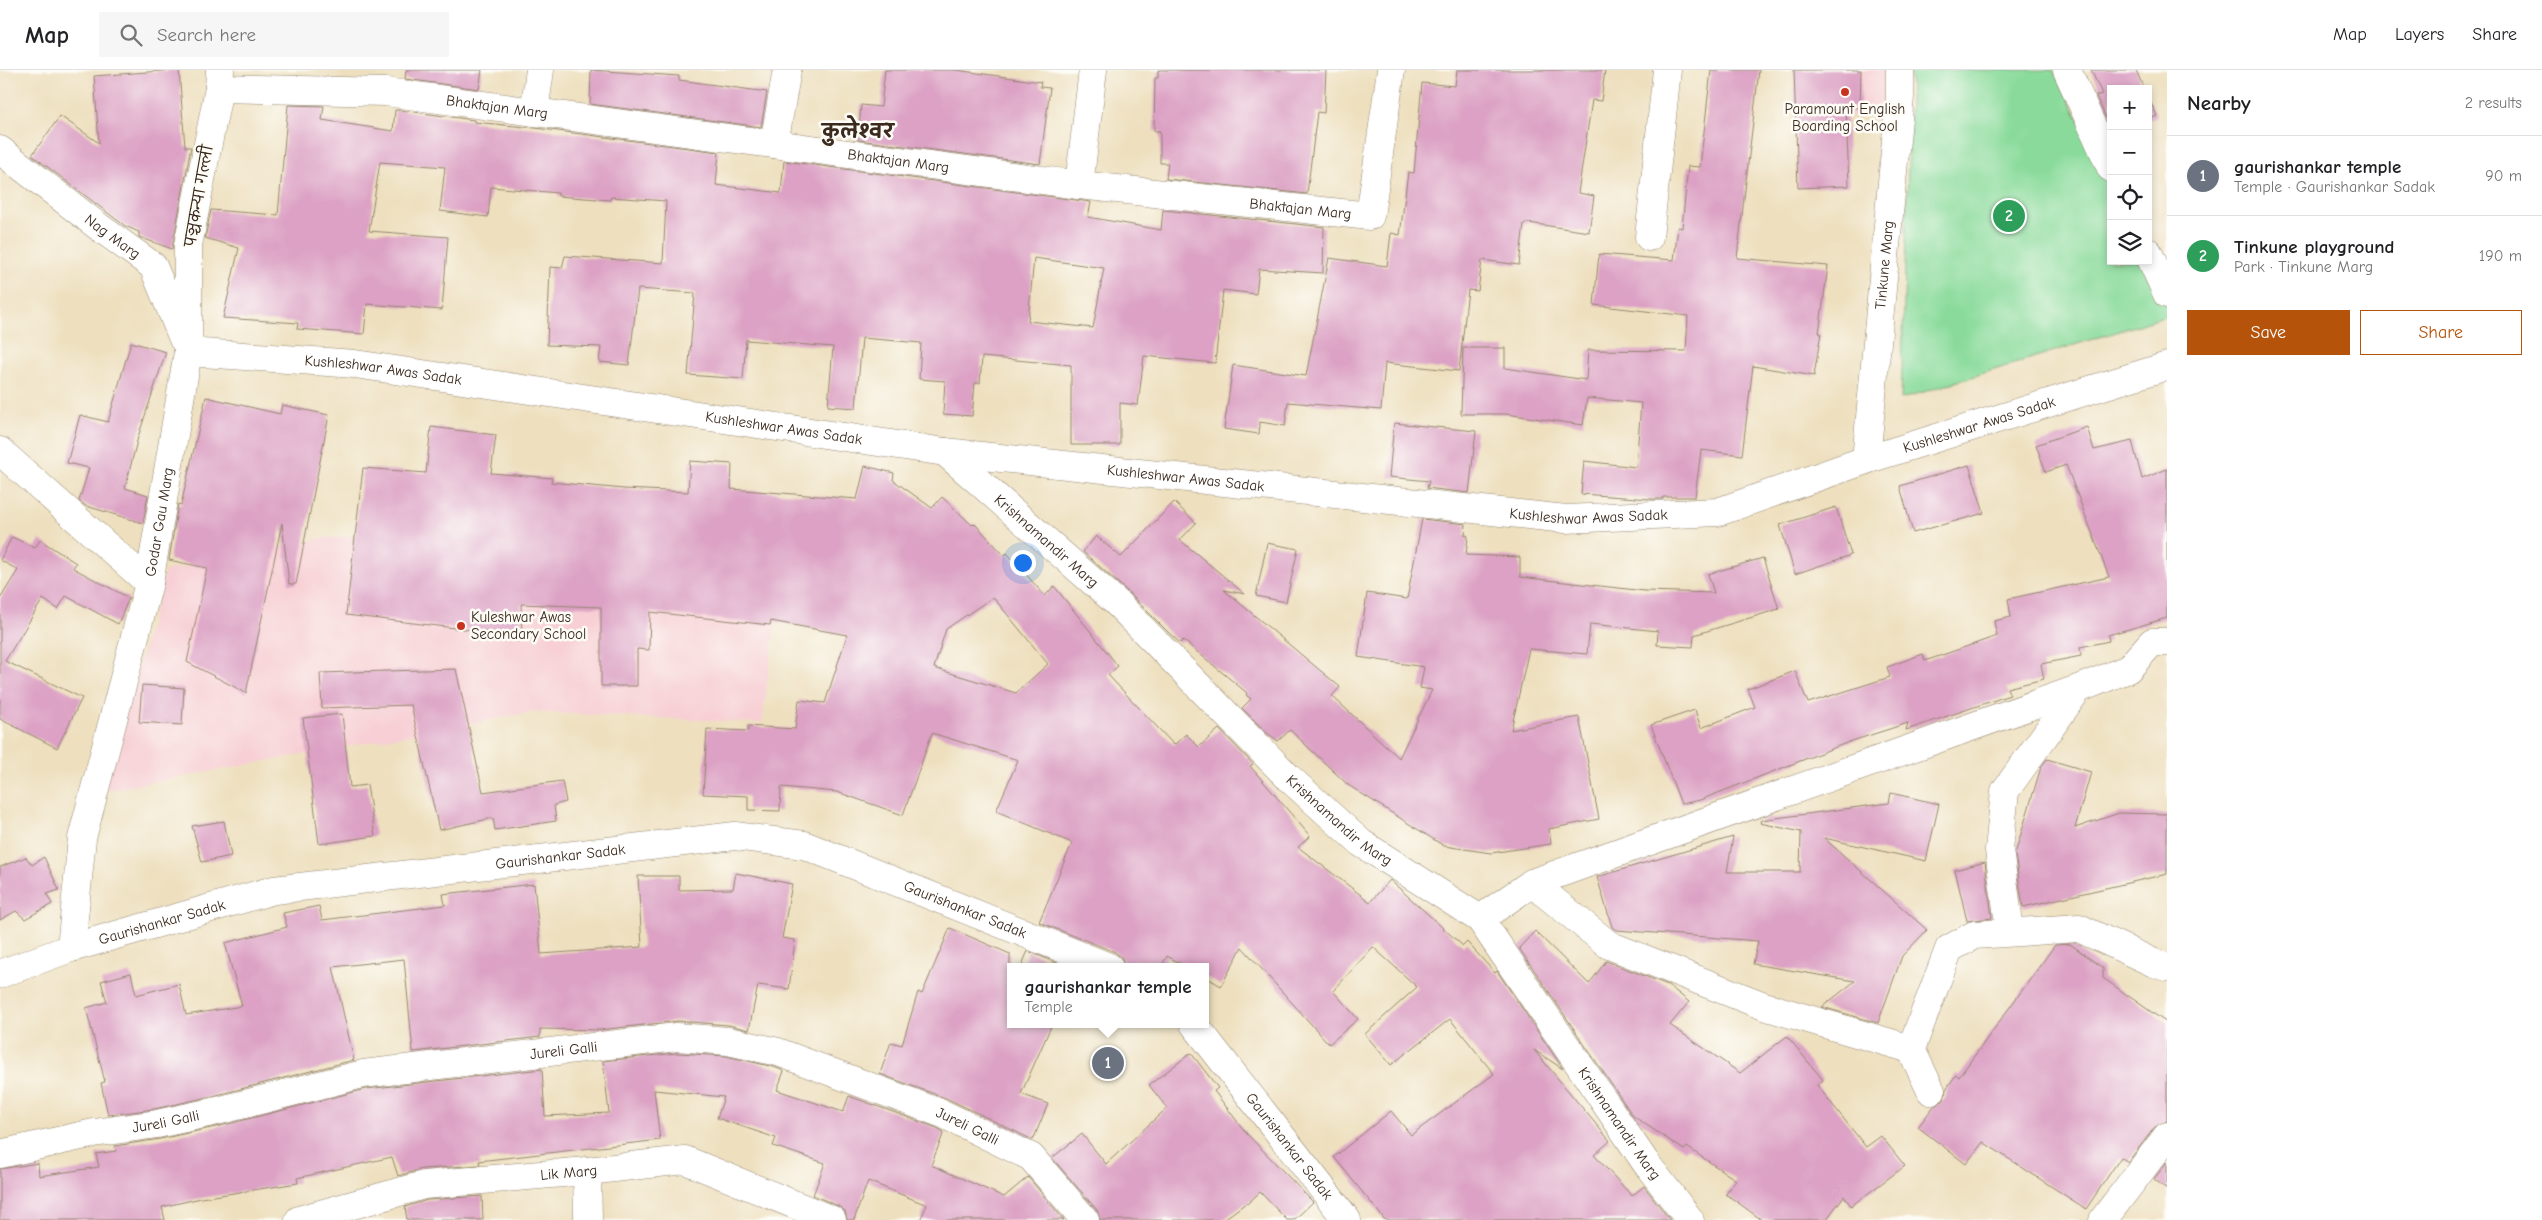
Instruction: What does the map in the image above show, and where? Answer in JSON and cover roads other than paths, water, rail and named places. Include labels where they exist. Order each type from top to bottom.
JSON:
[{"type":"street","points":[[534,112],[540,70]]},
{"type":"street","points":[[774,144],[787,70]]},
{"type":"street","points":[[1079,185],[1093,70]]},
{"type":"street","name":"Bhaktajan Marg","points":[[219,79],[386,92],[1079,185],[1370,216],[1391,70]]},
{"type":"street","points":[[1648,236],[1667,70]]},
{"type":"street","name":"Tinkune Marg","points":[[1866,460],[1900,97],[1900,70]]},
{"type":"street","points":[[2067,70],[2107,159]]},
{"type":"street","name":"पञ्चकन्या गल्ली","points":[[188,352],[188,245],[219,79]]},
{"type":"street","name":"Nag Marg","points":[[0,150],[99,227],[153,266],[188,352]]},
{"type":"street","points":[[2152,261],[2167,294]]},
{"type":"street","name":"Kushleshwar Awas Sadak","points":[[188,352],[355,364],[945,452],[1566,519],[1718,512],[1866,460],[2167,366]]},
{"type":"street","name":"Godar Gau Marg","points":[[149,583],[188,352]]},
{"type":"street","name":"Godar Gau Marg","points":[[0,451],[149,583]]},
{"type":"street","name":"Krishnamandir Marg","points":[[945,452],[1116,602],[1289,778],[1361,843],[1480,919],[1646,1163],[1690,1220]]},
{"type":"street","points":[[71,948],[82,838],[149,583]]},
{"type":"street","points":[[1480,919],[1532,883],[2078,689],[2128,669],[2152,642],[2167,642]]},
{"type":"street","points":[[2010,931],[1999,850],[2005,791],[2078,689]]},
{"type":"street","name":"Gaurishankar Sadak","points":[[0,974],[71,948],[274,890],[735,836],[804,845],[1099,963]]},
{"type":"street","points":[[1532,883],[1609,945],[1764,1006],[1911,1049]]},
{"type":"street","points":[[1931,1091],[1911,1049],[1949,949],[1974,936],[2010,931],[2079,928],[2154,963],[2167,966]]},
{"type":"street","name":"Gaurishankar Sadak","points":[[1197,1028],[1348,1220]]},
{"type":"street","name":"Jureli Galli","points":[[0,1154],[94,1133],[157,1124],[217,1111],[363,1074],[677,1037],[728,1041],[778,1052],[943,1114],[1031,1157],[1085,1220]]},
{"type":"street","points":[[2103,1220],[2167,1136]]},
{"type":"street","name":"Lik Marg","points":[[299,1220],[424,1185],[587,1171],[685,1160],[832,1220]]},
{"type":"street","points":[[587,1171],[588,1220]]},
{"type":"place","name":"Paramount English Boarding School","points":[[1845,92]]},
{"type":"place","name":"Tinkune playground","points":[[2009,216]]},
{"type":"place","name":"Kuleshwar Awas Secondary School","points":[[461,626]]},
{"type":"place","name":"gaurishankar temple","points":[[1108,1063]]},
{"type":"district","name":"कुलेश्वर","points":[[858,131]]}]
